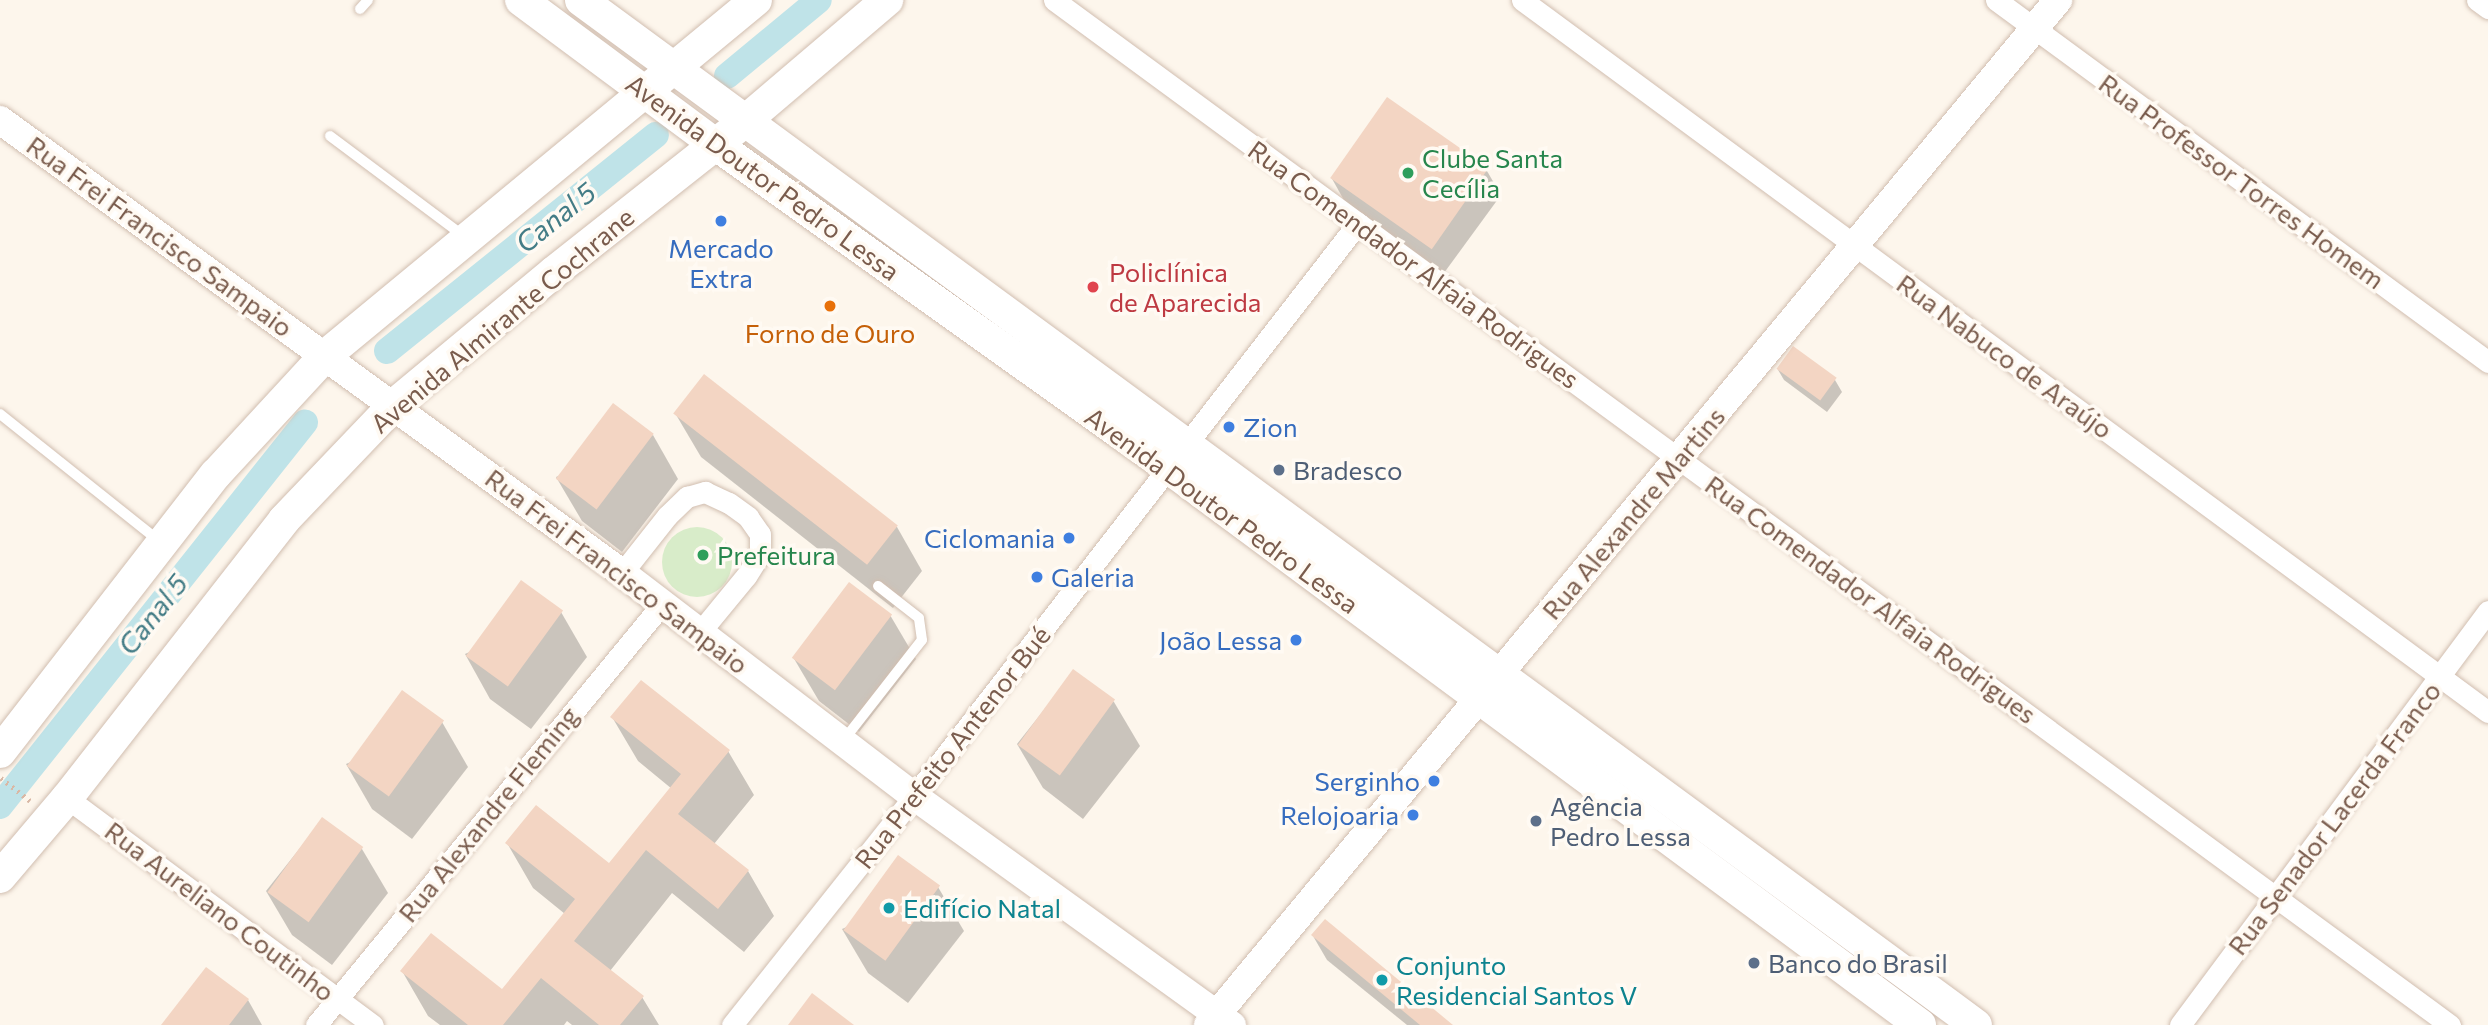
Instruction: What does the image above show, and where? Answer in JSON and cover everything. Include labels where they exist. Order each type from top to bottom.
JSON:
[{"type":"main road","name":"Avenida Doutor Pedro Lessa","points":[[521,0],[715,144],[1178,456]]},
{"type":"main road","name":"Avenida Doutor Pedro Lessa","points":[[581,0],[745,121],[1178,456],[1488,688],[1920,1025]]},
{"type":"main road","points":[[0,752],[216,474],[328,358],[467,238],[756,0]]},
{"type":"main road","name":"Avenida Almirante Cochrane","points":[[0,877],[59,808],[284,520],[386,400],[745,121],[887,0]]},
{"type":"main road","name":"Avenida Doutor Pedro Lessa","points":[[1488,688],[1976,1025]]},
{"type":"street","name":"Rua Comendador Alfaia Rodrigues","points":[[1054,0],[2450,1025]]},
{"type":"street","name":"Rua Nabuco de Araújo","points":[[1522,0],[2488,712]]},
{"type":"street","name":"Rua Professor Torres Homem","points":[[1996,0],[2488,362]]},
{"type":"street","name":"Rua Alexandre Martins","points":[[1218,1022],[1488,688],[2058,0]]},
{"type":"street","points":[[2477,0],[2488,8]]},
{"type":"street","name":"Rua Frei Francisco Sampaio","points":[[0,120],[622,573],[1218,1022]]},
{"type":"street","name":"Rua Prefeito Antenor Bué","points":[[732,1025],[915,796],[1358,223]]},
{"type":"street","points":[[622,573],[667,516],[687,497],[705,492],[738,510],[761,534],[760,554],[746,576],[700,632]]},
{"type":"street","name":"Rua Alexandre Fleming","points":[[316,1025],[662,604]]},
{"type":"street","name":"Rua Senador Lacerda Franco","points":[[2180,1025],[2488,611]]},
{"type":"street","name":"Rua Aureliano Coutinho","points":[[59,808],[373,1025]]},
{"type":"lane","points":[[330,135],[467,238]]},
{"type":"lane","points":[[0,414],[162,543]]},
{"type":"lane","points":[[843,741],[922,640],[919,618],[878,586]]},
{"type":"path","points":[[0,777],[59,808]]},
{"type":"green space","points":[[697,527],[722,537],[732,562],[722,587],[697,597],[672,587],[662,562],[672,537]]},
{"type":"building","name":"Clube Santa Cecília","points":[[1387,97],[1489,168],[1432,249],[1330,178]]},
{"type":"building","points":[[1793,346],[1837,378],[1820,400],[1777,369]]},
{"type":"building","points":[[704,374],[898,525],[867,565],[673,413]]},
{"type":"building","points":[[613,403],[654,434],[597,510],[556,479]]},
{"type":"building","points":[[521,580],[563,611],[508,687],[466,656]]},
{"type":"building","points":[[849,582],[892,614],[835,690],[792,658]]},
{"type":"building","points":[[1073,669],[1115,700],[1060,776],[1018,745]]},
{"type":"building","points":[[641,680],[730,750],[678,814],[749,870],[718,909],[646,850],[574,941],[644,996],[620,1025],[599,1025],[541,978],[503,1025],[468,1025],[400,971],[431,933],[502,989],[575,899],[505,843],[536,805],[609,863],[681,774],[610,717]]},
{"type":"building","points":[[402,690],[444,721],[389,797],[347,766]]},
{"type":"building","points":[[322,817],[363,847],[309,922],[267,892]]},
{"type":"building","name":"Edifício Natal","points":[[898,855],[940,886],[885,961],[843,930]]},
{"type":"building","name":"Conjunto Residencial Santos V","points":[[1325,919],[1453,1025],[1420,1025],[1311,935]]},
{"type":"building","points":[[206,967],[249,999],[229,1025],[161,1025]]},
{"type":"building","points":[[812,993],[854,1025],[788,1025]]},
{"type":"waterway","name":"Canal 5","points":[[727,76],[819,0]]},
{"type":"waterway","name":"Canal 5","points":[[387,351],[656,135]]},
{"type":"waterway","name":"Canal 5","points":[[0,806],[305,422]]},
{"type":"place","name":"Clube Santa Cecília","points":[[1408,173]]},
{"type":"place","name":"Mercado Extra","points":[[721,221]]},
{"type":"place","name":"Policlínica de Aparecida","points":[[1093,287]]},
{"type":"place","name":"Forno de Ouro","points":[[830,306]]},
{"type":"place","name":"Zion","points":[[1229,427]]},
{"type":"place","name":"Bradesco","points":[[1279,470]]},
{"type":"place","name":"Ciclomania","points":[[1069,538]]},
{"type":"place","name":"Prefeitura","points":[[703,555]]},
{"type":"place","name":"Galeria","points":[[1037,577]]},
{"type":"place","name":"João Lessa","points":[[1296,640]]},
{"type":"place","name":"Serginho","points":[[1434,781]]},
{"type":"place","name":"Relojoaria","points":[[1413,815]]},
{"type":"place","name":"Agência Pedro Lessa","points":[[1536,821]]},
{"type":"place","name":"Edifício Natal","points":[[889,908]]},
{"type":"place","name":"Banco do Brasil","points":[[1754,963]]},
{"type":"place","name":"Conjunto Residencial Santos V","points":[[1382,980]]}]
